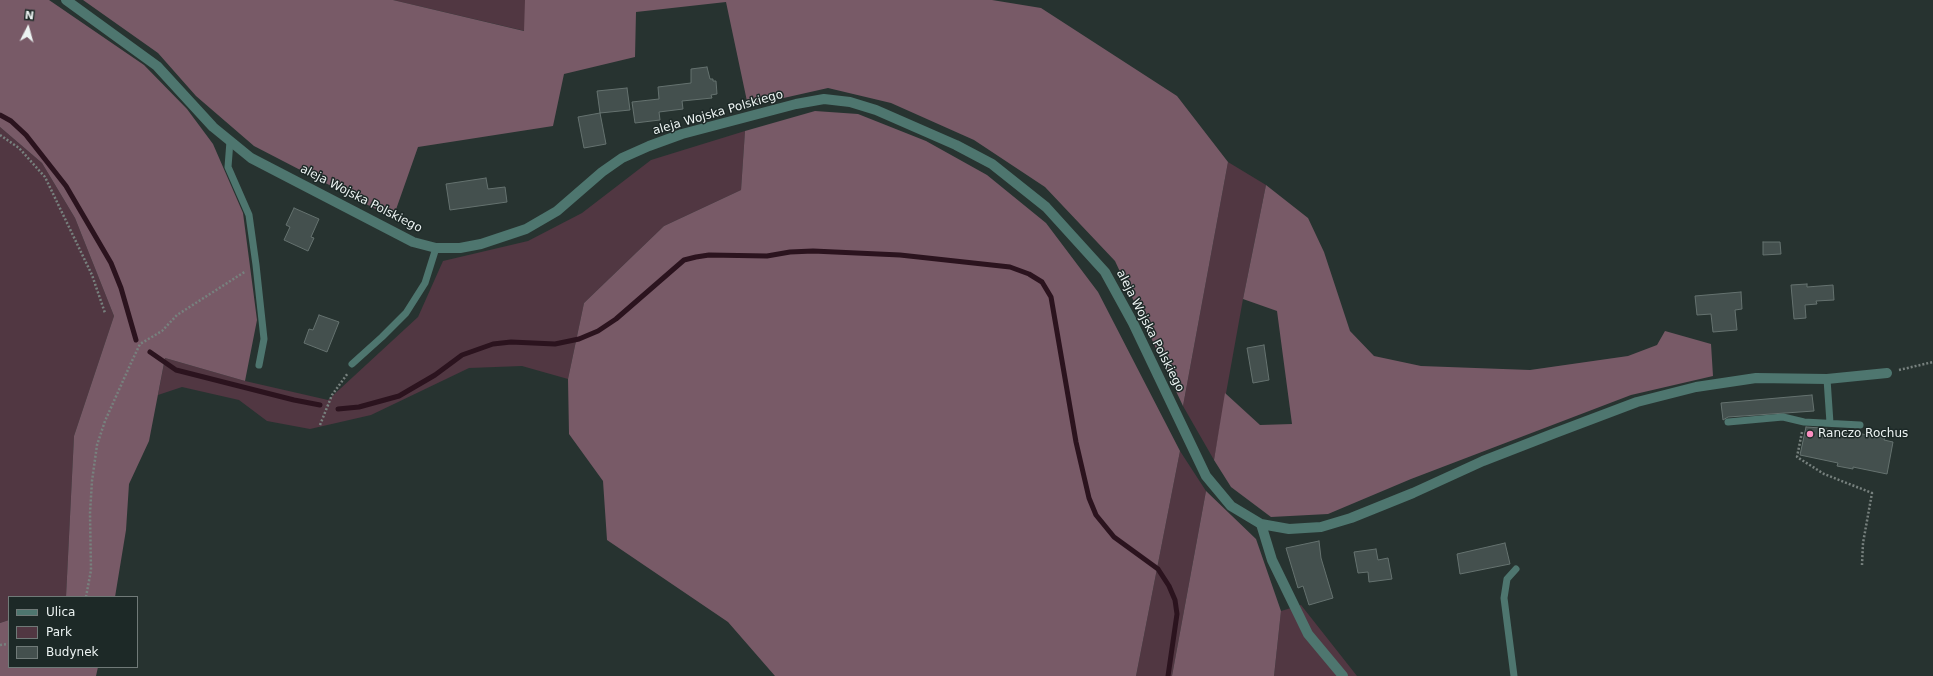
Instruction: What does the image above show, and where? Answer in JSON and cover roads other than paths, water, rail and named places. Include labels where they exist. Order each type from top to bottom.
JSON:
[{"type":"street","name":"aleja Wojska Polskiego","points":[[66,0],[157,66],[213,127],[251,158],[413,242],[436,248],[460,248],[481,244],[526,229],[557,211],[602,172],[622,158],[682,134],[796,104],[824,99],[850,102],[876,110],[956,145],[992,164],[1046,207],[1105,272],[1133,323],[1206,476],[1232,506],[1261,524]]},
{"type":"street","points":[[1343,676],[1308,634],[1272,560],[1261,524],[1289,529],[1321,527],[1328,525],[1413,493],[1483,461],[1637,402],[1696,387],[1756,378],[1827,379],[1887,373]]},
{"type":"lane","points":[[230,141],[228,167],[249,215],[256,264],[264,339],[260,365]]},
{"type":"lane","points":[[352,364],[406,313],[425,283],[436,248]]},
{"type":"lane","points":[[1827,379],[1830,423]]},
{"type":"lane","points":[[1728,422],[1783,417],[1804,422],[1860,425]]},
{"type":"lane","points":[[1514,676],[1504,598],[1507,580],[1516,569]]},
{"type":"waterway","points":[[0,115],[11,121],[26,135],[66,186],[111,263],[121,288],[136,340]]},
{"type":"waterway","points":[[338,409],[359,407],[399,396],[435,375],[462,355],[493,344],[511,342],[555,344],[579,339],[598,331],[616,319],[684,260],[696,257],[709,255],[767,256],[790,252],[813,251],[900,255],[1010,267],[1029,274],[1042,282],[1051,297],[1076,442],[1089,498],[1096,515],[1114,537],[1158,569],[1169,586],[1175,600],[1177,614],[1168,676]]},
{"type":"waterway","points":[[150,352],[176,370],[294,400],[320,405]]},
{"type":"place","name":"Ranczo Rochus","points":[[1810,434]]}]
